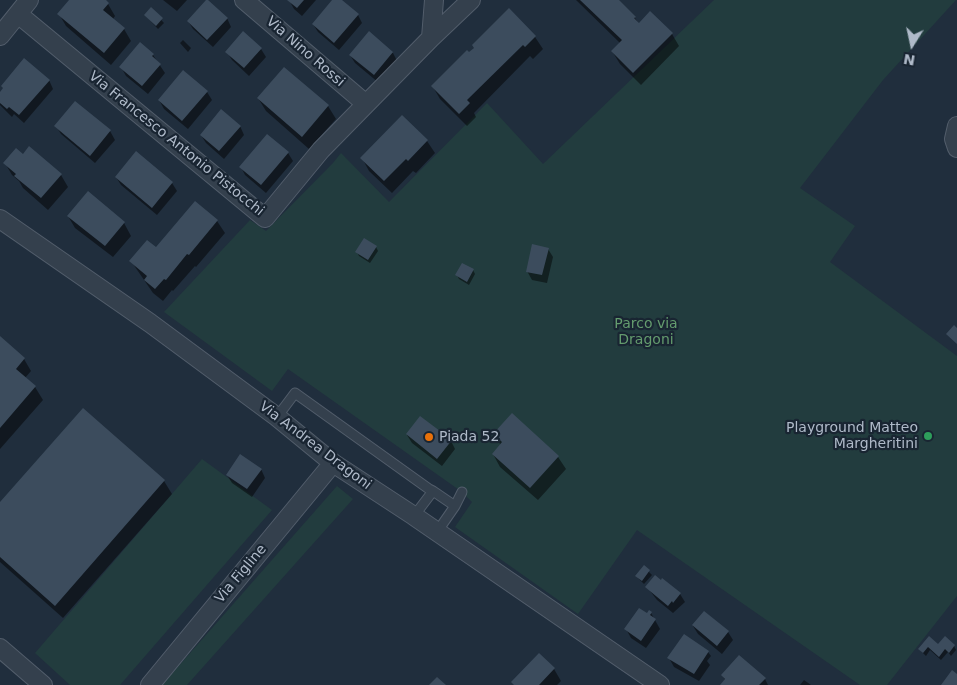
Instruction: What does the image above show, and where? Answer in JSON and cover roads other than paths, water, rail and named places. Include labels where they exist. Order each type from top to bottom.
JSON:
[{"type":"street","points":[[0,36],[29,0]]},
{"type":"street","name":"Via Nino Rossi","points":[[244,0],[366,104]]},
{"type":"street","points":[[431,38],[434,0]]},
{"type":"street","name":"Via Francesco Antonio Pistocchi","points":[[18,14],[265,218],[321,150],[471,0]]},
{"type":"street","points":[[957,126],[954,139],[957,148]]},
{"type":"street","name":"Via Andrea Dragoni","points":[[0,218],[277,417],[333,463],[414,516],[660,685]]},
{"type":"street","name":"Via Figline","points":[[150,685],[333,463]]},
{"type":"street","points":[[0,648],[43,685]]},
{"type":"lane","points":[[277,417],[294,392],[455,506]]},
{"type":"lane","points":[[414,516],[433,492]]},
{"type":"lane","points":[[437,532],[462,492]]},
{"type":"place","name":"Playground Matteo Margheritini","points":[[928,436]]},
{"type":"place","name":"Piada 52","points":[[429,437]]},
{"type":"park label","name":"Parco via Dragoni","points":[[646,332]]}]
